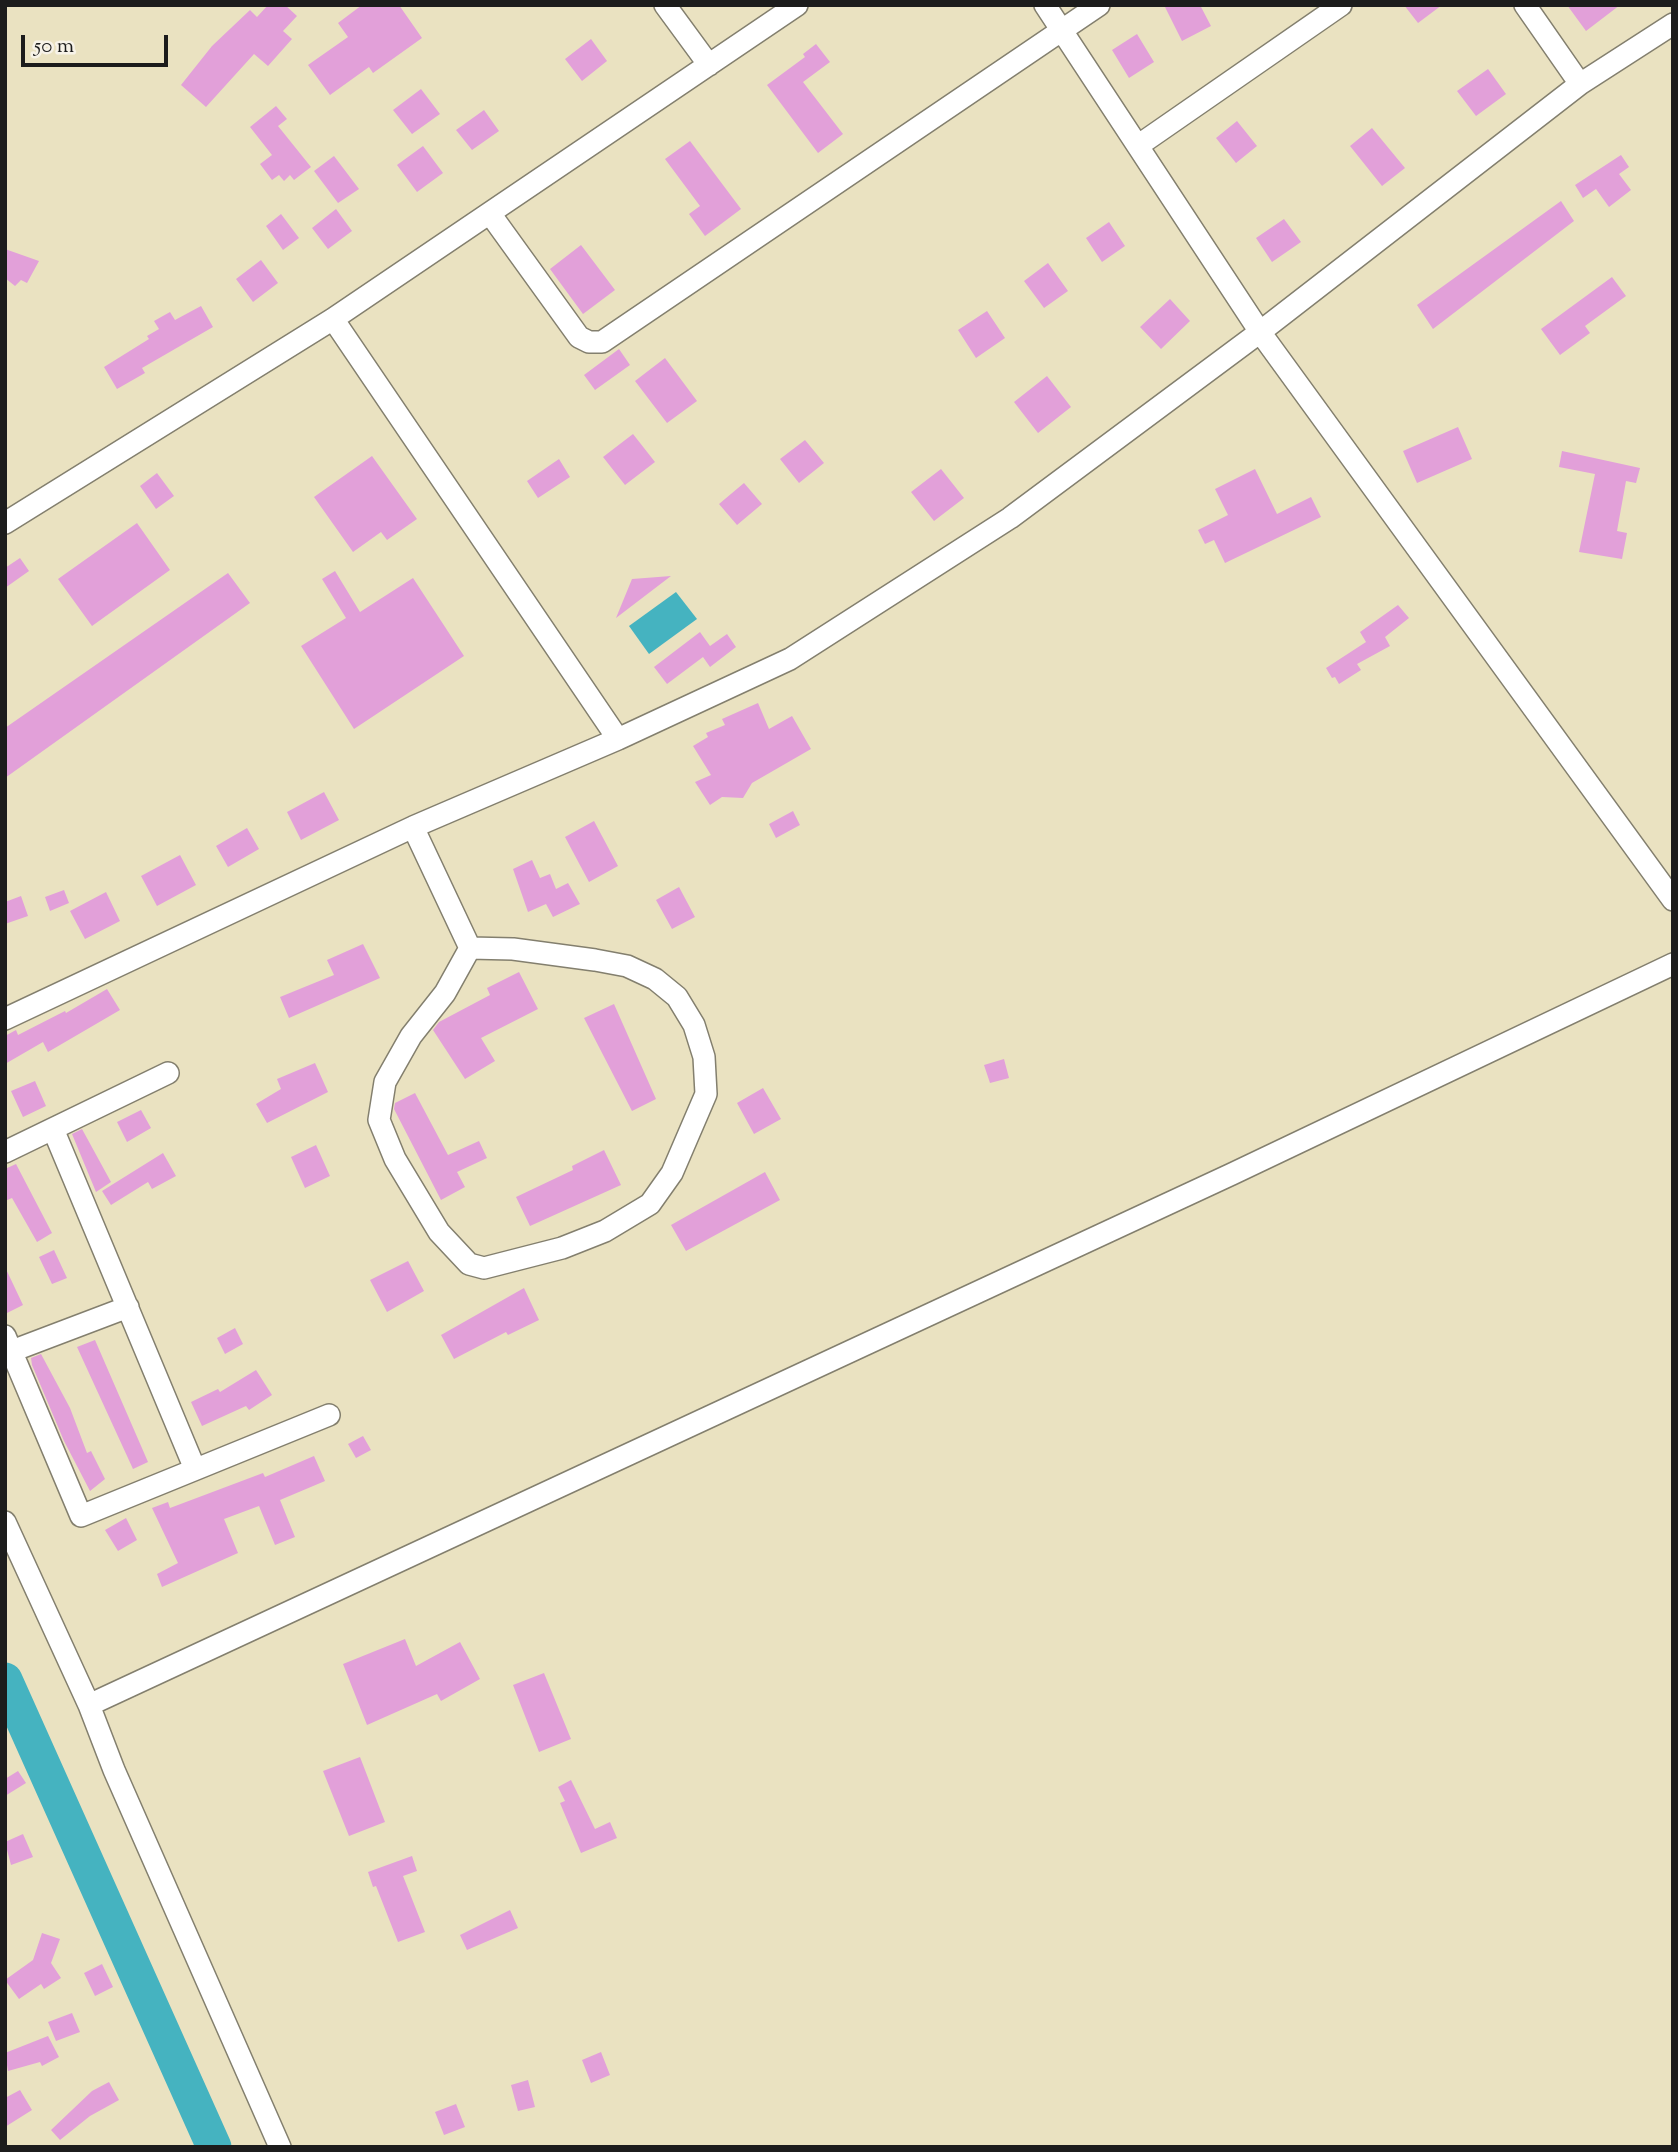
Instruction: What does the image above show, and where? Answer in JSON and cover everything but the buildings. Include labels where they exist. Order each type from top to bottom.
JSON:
[{"type":"street","points":[[665,5],[709,65]]},
{"type":"street","points":[[5,523],[333,319],[491,215],[797,5]]},
{"type":"street","points":[[1045,5],[1260,332],[1673,901]]},
{"type":"street","points":[[491,215],[579,337],[589,342],[603,342],[1099,5]]},
{"type":"street","points":[[1139,145],[1341,5]]},
{"type":"street","points":[[1524,5],[1580,84]]},
{"type":"street","points":[[5,1019],[413,827],[618,739],[790,659],[865,614],[1010,518],[1260,332],[1580,84],[1673,24]]},
{"type":"street","points":[[333,319],[618,739]]},
{"type":"street","points":[[413,827],[470,948]]},
{"type":"street","points":[[470,948],[513,949],[595,960],[627,966],[655,979],[677,997],[694,1025],[704,1057],[706,1094],[672,1173],[650,1204],[606,1231],[562,1248],[484,1268],[469,1264],[439,1232],[395,1159],[379,1120],[385,1082],[411,1036],[445,993],[470,948]]},
{"type":"street","points":[[89,1705],[1232,1174],[1673,964]]},
{"type":"street","points":[[5,1152],[168,1073]]},
{"type":"street","points":[[53,1129],[195,1469]]},
{"type":"street","points":[[128,1307],[9,1343],[80,1516],[329,1415]]},
{"type":"street","points":[[5,1522],[89,1705],[119,1782],[280,2147]]},
{"type":"water","points":[[676,592],[697,619],[649,654],[629,626]]},
{"type":"waterway","points":[[5,1680],[214,2147]]}]
